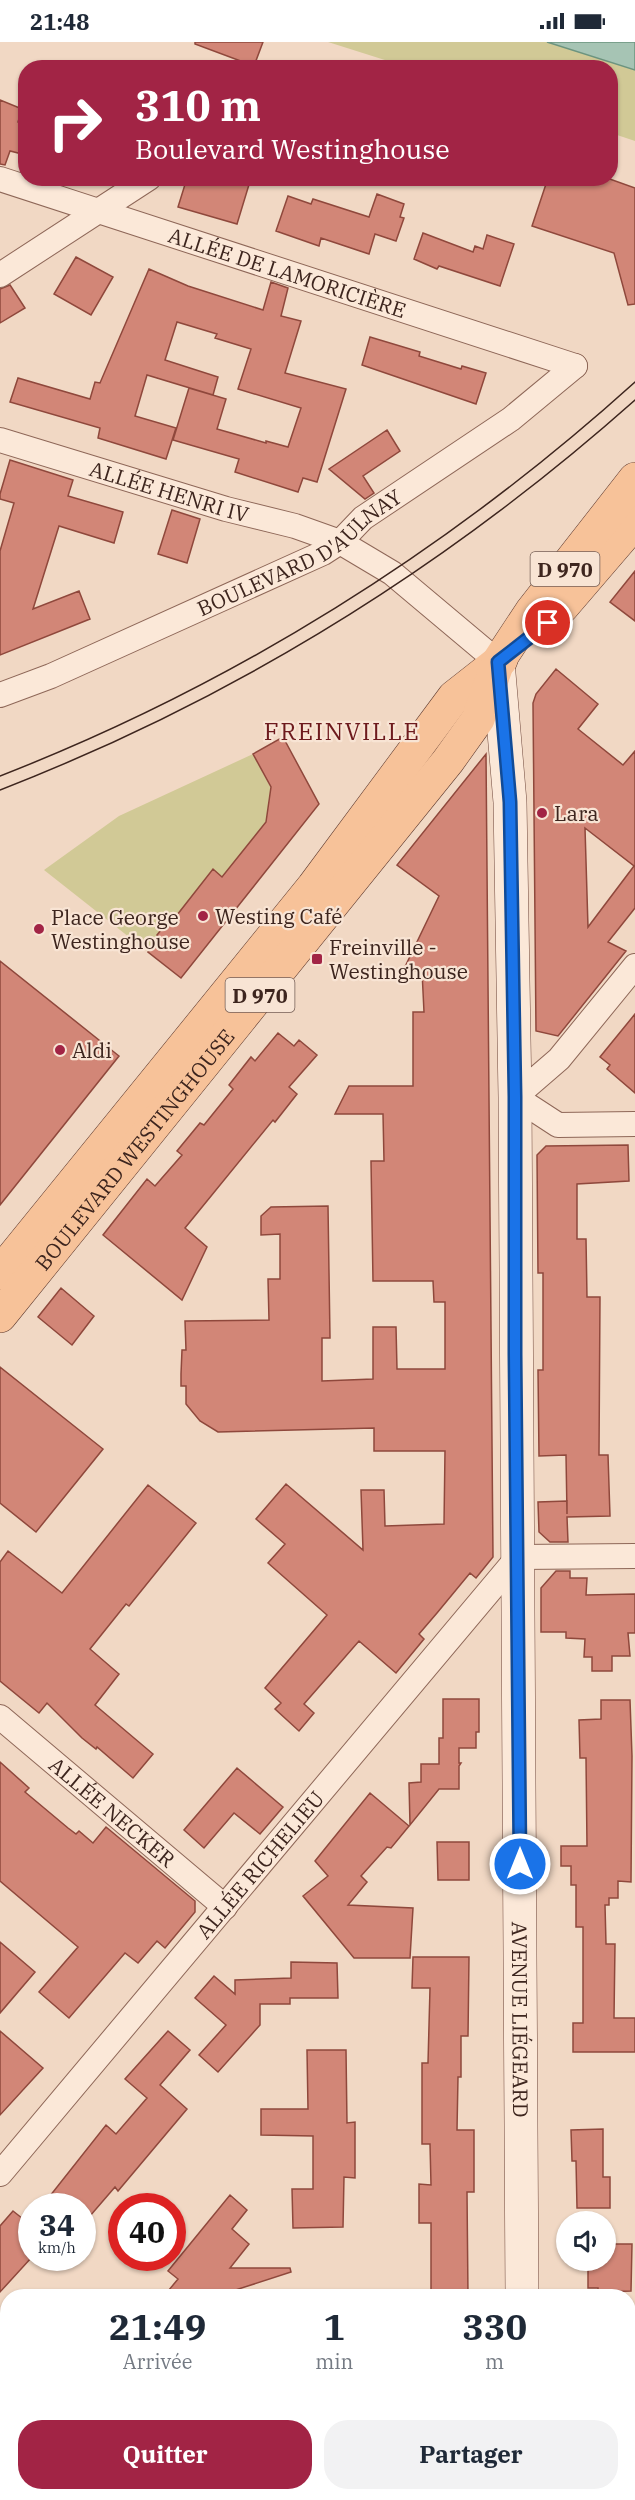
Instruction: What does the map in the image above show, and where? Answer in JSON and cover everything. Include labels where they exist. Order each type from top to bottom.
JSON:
[{"type":"main road","name":"BOULEVARD WESTINGHOUSE","points":[[0,1316],[448,761],[478,719],[498,662],[537,604],[635,479]]},
{"type":"main road","name":"BOULEVARD WESTINGHOUSE","points":[[0,1273],[313,888],[454,697],[548,623],[635,522]]},
{"type":"street","name":"ALLÉE DE LAMORICIÈRE","points":[[0,179],[18,185]]},
{"type":"street","name":"ALLÉE DE LAMORICIÈRE","points":[[21,186],[575,366]]},
{"type":"street","points":[[0,275],[101,212],[138,186]]},
{"type":"street","name":"BOULEVARD D'AULNAY","points":[[0,695],[51,675],[298,566],[340,542],[363,518],[510,419],[575,366]]},
{"type":"street","name":"ALLÉE HENRI IV","points":[[0,440],[226,509],[295,526],[340,542],[392,573],[498,662]]},
{"type":"street","name":"AVENUE LIÉGEARD","points":[[498,662],[510,802],[515,1097],[522,2289]]},
{"type":"street","points":[[635,966],[560,1059],[515,1097],[558,1125],[635,1124]]},
{"type":"street","points":[[518,1557],[635,1556]]},
{"type":"street","name":"ALLÉE RICHELIEU","points":[[0,2174],[518,1557]]},
{"type":"street","name":"ALLÉE NECKER","points":[[9,1725],[225,1908]]},
{"type":"shaded area","points":[[328,42],[547,42],[604,60],[385,60]]},
{"type":"shaded area","points":[[547,42],[635,42],[635,70],[618,65],[618,60],[604,60]]},
{"type":"shaded area","points":[[618,65],[635,70],[635,141],[618,135]]},
{"type":"shaded area","points":[[253,754],[275,796],[269,796],[268,812],[274,813],[222,877],[213,870],[177,915],[174,914],[157,935],[159,937],[148,952],[44,870],[119,816]]},
{"type":"building","points":[[195,42],[263,42],[256,60],[238,60],[195,44]]},
{"type":"building","points":[[0,100],[18,107],[18,153],[10,151],[5,165],[0,164]]},
{"type":"building","points":[[618,182],[635,188],[635,304],[628,305],[614,253],[532,226],[545,186],[618,186]]},
{"type":"building","points":[[185,186],[249,186],[237,224],[178,207]]},
{"type":"building","points":[[377,194],[404,204],[400,217],[404,218],[396,241],[375,234],[369,254],[321,238],[319,246],[276,231],[288,196],[311,204],[313,199],[369,217]]},
{"type":"building","points":[[423,233],[473,252],[475,246],[483,249],[487,235],[514,244],[500,286],[439,266],[437,269],[414,259]]},
{"type":"building","points":[[76,257],[113,277],[91,315],[54,294]]},
{"type":"building","points":[[149,269],[188,286],[263,310],[271,282],[288,288],[281,316],[301,321],[285,373],[346,389],[317,482],[303,478],[298,492],[235,472],[239,459],[173,440],[189,388],[226,399],[217,429],[288,447],[301,408],[238,389],[251,349],[215,338],[217,334],[177,322],[165,360],[218,377],[213,395],[147,375],[135,416],[176,428],[166,459],[98,438],[100,428],[10,402],[18,378],[90,399],[95,382],[100,383]]},
{"type":"building","points":[[10,285],[25,308],[0,323],[0,289]]},
{"type":"building","points":[[370,337],[420,352],[419,356],[461,369],[462,366],[486,373],[476,404],[362,365]]},
{"type":"building","points":[[387,430],[400,451],[363,476],[374,493],[365,499],[329,469]]},
{"type":"building","points":[[10,460],[73,480],[68,496],[123,512],[114,543],[59,526],[33,609],[79,591],[90,619],[0,655],[0,551],[14,503],[0,499],[0,494]]},
{"type":"building","points":[[172,510],[200,519],[187,563],[158,554]]},
{"type":"building","points":[[635,571],[635,621],[610,602]]},
{"type":"building","points":[[556,669],[598,704],[578,729],[623,765],[635,751],[635,908],[608,942],[626,951],[558,1036],[536,1031],[533,703],[536,694]],"holes":[[[585,828],[634,866],[588,927]]]},
{"type":"building","points":[[283,737],[319,804],[181,978],[148,952],[159,937],[157,935],[174,914],[177,915],[213,869],[222,877],[266,822],[271,787],[253,754]]},
{"type":"building","points":[[486,754],[493,1557],[476,1578],[470,1573],[419,1634],[424,1639],[396,1673],[359,1641],[304,1704],[314,1713],[299,1731],[275,1709],[281,1703],[265,1688],[327,1615],[268,1563],[285,1544],[256,1519],[286,1484],[363,1550],[361,1490],[384,1490],[385,1526],[444,1524],[445,1451],[374,1451],[374,1428],[218,1432],[200,1421],[186,1404],[186,1386],[181,1386],[182,1350],[186,1350],[185,1321],[269,1320],[268,1279],[280,1279],[280,1234],[261,1235],[261,1216],[271,1207],[328,1206],[330,1338],[322,1338],[322,1381],[373,1379],[373,1327],[396,1327],[397,1369],[445,1369],[445,1302],[434,1302],[433,1281],[373,1281],[371,1161],[384,1161],[383,1114],[335,1114],[349,1086],[413,1086],[413,1012],[424,1012],[422,971],[403,971],[439,896],[397,865]]},
{"type":"building","points":[[0,961],[119,1056],[0,1205]]},
{"type":"building","points":[[635,1014],[635,1093],[607,1069],[610,1065],[600,1057]]},
{"type":"building","points":[[278,1033],[294,1046],[299,1040],[317,1055],[289,1087],[297,1094],[185,1228],[207,1247],[182,1300],[103,1235],[147,1179],[155,1186],[182,1155],[177,1151],[200,1123],[204,1125],[233,1089],[229,1085],[251,1057],[255,1061]]},
{"type":"building","points":[[628,1145],[629,1181],[577,1184],[577,1239],[586,1239],[587,1297],[600,1297],[599,1455],[608,1455],[610,1516],[567,1517],[568,1542],[550,1542],[539,1532],[538,1502],[567,1501],[566,1455],[539,1456],[538,1370],[543,1370],[543,1273],[538,1273],[537,1155],[546,1146]]},
{"type":"building","points":[[61,1288],[94,1316],[72,1345],[38,1317]]},
{"type":"building","points":[[0,1367],[103,1449],[36,1532],[0,1503]]},
{"type":"building","points":[[148,1485],[196,1523],[129,1606],[126,1604],[90,1649],[119,1674],[95,1705],[153,1754],[133,1778],[97,1747],[96,1749],[82,1738],[47,1703],[39,1713],[0,1681],[0,1562],[8,1551],[62,1593]]},
{"type":"building","points":[[556,1571],[570,1571],[570,1578],[587,1578],[586,1595],[635,1594],[635,1633],[628,1633],[630,1656],[612,1656],[612,1671],[592,1671],[592,1657],[584,1657],[585,1639],[566,1638],[566,1632],[541,1632],[541,1588]]},
{"type":"building","points":[[443,1699],[479,1699],[479,1732],[476,1732],[476,1748],[459,1748],[459,1763],[461,1763],[459,1789],[439,1789],[410,1825],[409,1783],[421,1782],[421,1764],[439,1764],[439,1738],[443,1738]]},
{"type":"building","points":[[601,1700],[630,1700],[631,1882],[618,1881],[618,1898],[609,1898],[609,1905],[605,1905],[606,1944],[615,1944],[614,2018],[635,2018],[635,2052],[573,2052],[573,2023],[583,2023],[583,1927],[576,1927],[576,1885],[571,1885],[571,1866],[561,1866],[561,1846],[587,1846],[586,1758],[580,1758],[579,1720],[601,1719]]},
{"type":"building","points":[[0,1762],[29,1788],[25,1792],[76,1834],[79,1831],[93,1843],[106,1827],[195,1901],[195,1912],[165,1948],[157,1941],[138,1963],[125,1953],[69,2018],[39,1992],[78,1947],[0,1881]]},
{"type":"building","points":[[237,1768],[283,1807],[260,1834],[234,1813],[204,1848],[184,1830]]},
{"type":"building","points":[[370,1793],[409,1826],[391,1848],[387,1847],[361,1876],[367,1882],[348,1905],[413,1908],[410,1958],[354,1958],[303,1896],[328,1876],[315,1861]]},
{"type":"building","points":[[437,1842],[469,1842],[469,1880],[438,1880]]},
{"type":"building","points":[[0,1942],[35,1972],[0,2013]]},
{"type":"building","points":[[413,1957],[469,1957],[468,2036],[461,2036],[457,2130],[474,2130],[474,2192],[467,2192],[468,2289],[431,2289],[431,2223],[419,2223],[419,2184],[431,2185],[430,2144],[422,2144],[422,2063],[428,2063],[430,1988],[412,1988]]},
{"type":"building","points":[[291,1962],[337,1963],[338,1998],[290,1998],[290,2004],[260,2004],[260,2025],[218,2072],[199,2055],[226,2025],[195,1998],[214,1976],[235,1994],[235,1980],[291,1978]]},
{"type":"building","points":[[0,2031],[43,2068],[0,2115]]},
{"type":"building","points":[[168,2031],[190,2050],[160,2085],[187,2109],[118,2191],[115,2187],[96,2209],[96,2193],[52,2193],[106,2125],[116,2134],[147,2098],[125,2079]]},
{"type":"building","points":[[307,2050],[346,2050],[347,2123],[355,2122],[355,2178],[344,2177],[343,2227],[293,2228],[292,2189],[313,2189],[313,2136],[261,2135],[261,2109],[308,2109]]},
{"type":"building","points":[[603,2129],[603,2177],[610,2177],[610,2208],[577,2208],[576,2161],[572,2161],[571,2130]]},
{"type":"building","points":[[230,2195],[247,2210],[232,2229],[249,2244],[230,2268],[290,2268],[291,2272],[239,2289],[170,2289],[178,2279],[168,2271],[186,2271],[186,2249]]},
{"type":"building","points":[[13,2211],[18,2215],[19,2271],[3,2289],[0,2289],[0,2226]]},
{"type":"building","points":[[616,2244],[632,2244],[631,2289],[588,2288],[588,2271],[616,2271]]},
{"type":"tram line","points":[[0,776],[87,740],[172,700],[255,656],[336,608],[490,502],[635,382]]},
{"type":"tram line","points":[[0,790],[87,754],[172,714],[254,671],[335,624],[413,573],[489,519],[635,400]]},
{"type":"place","name":"Lara","points":[[542,813]]},
{"type":"place","name":"Westing Café","points":[[203,916]]},
{"type":"place","name":"Place George Westinghouse","points":[[39,929]]},
{"type":"place","name":"Freinville - Westinghouse","points":[[317,959]]},
{"type":"place","name":"Aldi","points":[[60,1050]]},
{"type":"district","name":"FREINVILLE","points":[[342,731]]},
{"type":"route","points":[[520,1864],[515,1097],[510,802],[498,662],[548,623]]}]
